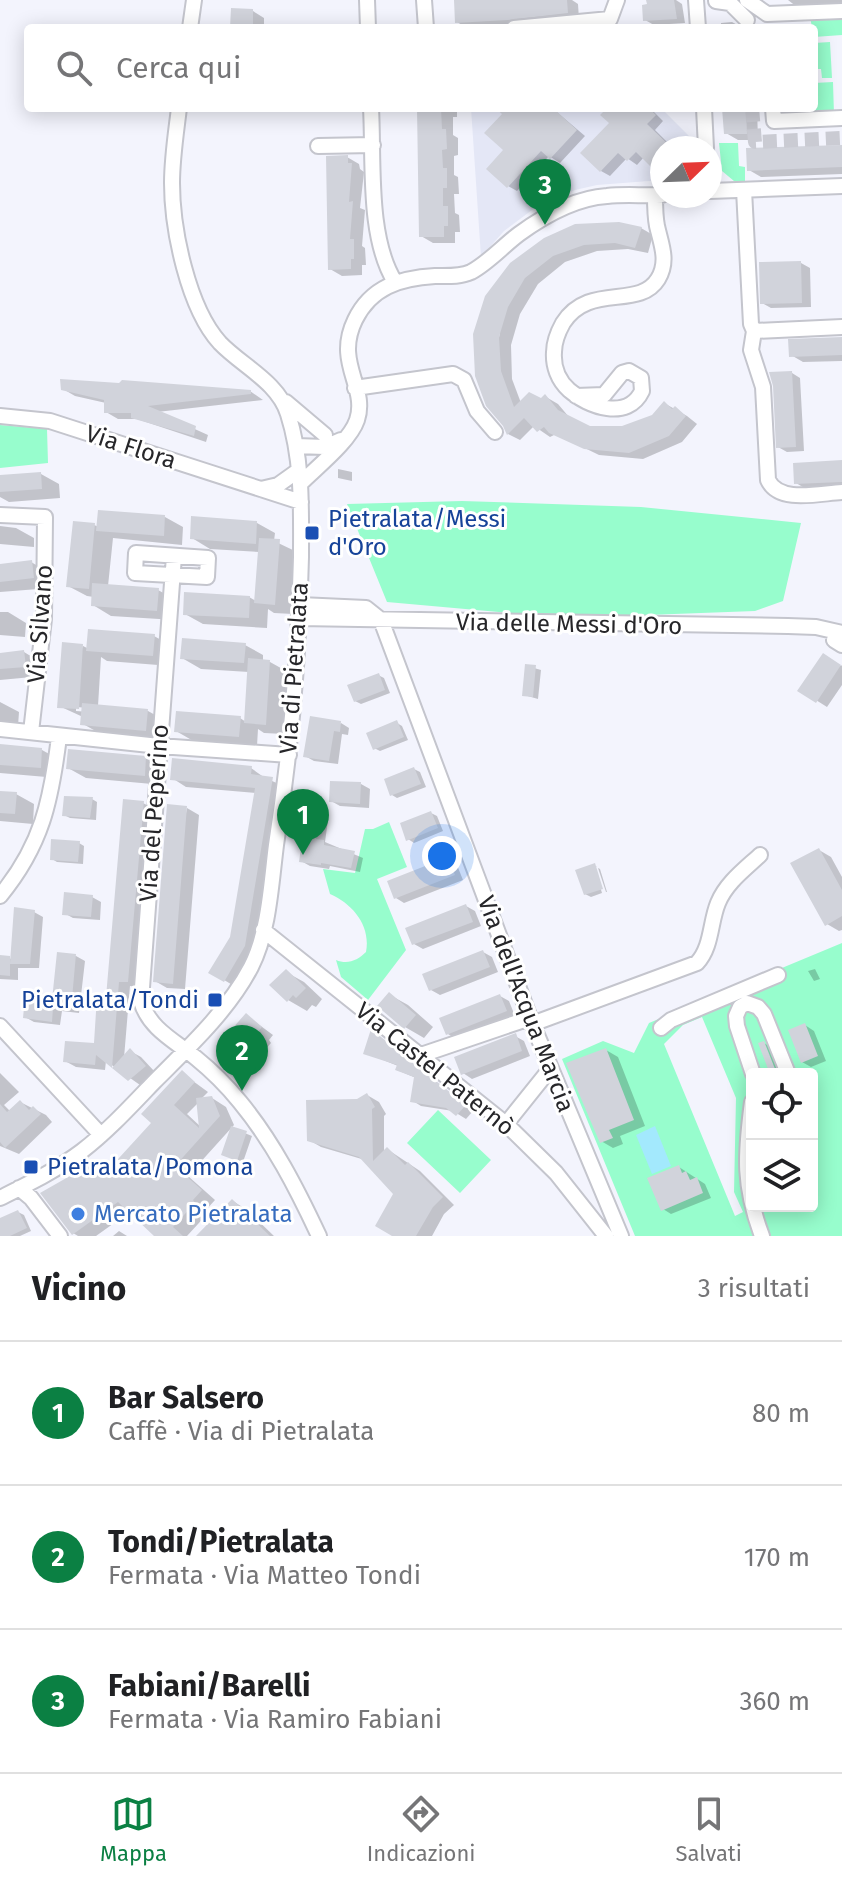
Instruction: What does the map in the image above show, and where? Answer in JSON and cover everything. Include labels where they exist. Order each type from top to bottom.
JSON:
[{"type":"street","points":[[191,24],[194,0]]},
{"type":"street","points":[[367,0],[368,24]]},
{"type":"street","points":[[424,0],[426,24]]},
{"type":"street","points":[[557,24],[610,19],[617,0]]},
{"type":"street","points":[[698,24],[696,0],[730,3],[747,20]]},
{"type":"street","points":[[747,0],[767,21],[842,11]]},
{"type":"street","name":"Via di Pietralata","points":[[0,1198],[62,1164],[101,1135],[186,1050],[241,984],[254,960],[263,930],[289,755],[300,611],[300,477],[296,446],[281,397],[214,335],[194,295],[178,235],[173,197],[179,112]]},
{"type":"street","points":[[371,112],[379,246],[395,282]]},
{"type":"street","points":[[704,112],[705,136]]},
{"type":"street","points":[[773,112],[774,121],[842,118]]},
{"type":"street","points":[[318,146],[373,145]]},
{"type":"street","points":[[722,191],[842,186]]},
{"type":"street","points":[[744,190],[751,324],[754,331],[750,340],[763,387],[765,467],[769,485],[782,495],[842,492]]},
{"type":"street","points":[[260,489],[300,477],[352,431],[359,404],[346,351],[351,330],[371,296],[395,282],[472,271],[544,217],[579,202],[606,196],[650,195]]},
{"type":"street","points":[[576,396],[564,386],[557,373],[554,354],[558,332],[568,316],[584,302],[641,292],[659,277],[664,255],[657,225],[658,208]]},
{"type":"street","points":[[754,331],[842,327]]},
{"type":"street","points":[[355,388],[453,374],[464,380],[477,411],[495,432]]},
{"type":"street","points":[[281,397],[325,435]]},
{"type":"street","name":"Via Flora","points":[[0,416],[50,421],[301,502]]},
{"type":"street","points":[[296,446],[310,438],[325,435],[344,438]]},
{"type":"street","points":[[296,446],[325,447],[344,438]]},
{"type":"street","name":"Via Silvano","points":[[0,515],[45,517],[44,619],[31,732]]},
{"type":"street","points":[[136,553],[208,558],[207,577],[173,575],[135,573],[136,553]]},
{"type":"street","name":"Via del Peperino","points":[[174,556],[140,997],[144,1012],[152,1023],[226,1087],[260,1128],[292,1181],[319,1236]]},
{"type":"street","points":[[300,611],[381,620]]},
{"type":"street","name":"Via delle Messi d'Oro","points":[[381,620],[788,626],[841,636]]},
{"type":"street","name":"Via dell'Acqua Marcia","points":[[381,620],[531,1021],[621,1236]]},
{"type":"street","points":[[0,729],[159,746],[289,755]]},
{"type":"street","points":[[0,896],[30,854],[41,829],[50,797],[59,737]]},
{"type":"street","points":[[421,1055],[531,1021],[697,963],[704,956],[717,905],[725,889],[760,855]]},
{"type":"street","name":"Via Castel Paternò","points":[[263,930],[506,1124],[556,1173],[606,1236]]},
{"type":"street","points":[[661,1028],[671,1020],[778,975]]},
{"type":"street","points":[[751,986],[786,1068]]},
{"type":"street","points":[[751,1068],[738,1033],[736,1016],[740,1007],[747,1003],[761,1010]]},
{"type":"street","points":[[0,1026],[101,1135]]},
{"type":"street","points":[[506,1124],[550,1069]]},
{"type":"street","points":[[747,1140],[749,1203],[762,1236]]},
{"type":"street","points":[[19,1188],[31,1198],[60,1236]]},
{"type":"shaded area","points":[[471,112],[665,112],[689,136],[650,136],[650,181],[575,190],[536,207],[504,231],[481,257]]},
{"type":"green space","points":[[842,15],[842,35],[818,37],[818,24],[811,24],[810,17]]},
{"type":"green space","points":[[830,42],[832,78],[822,78],[821,69],[818,69],[818,43]]},
{"type":"green space","points":[[833,82],[834,115],[810,116],[810,112],[818,112],[818,83]]},
{"type":"green space","points":[[722,143],[738,143],[739,166],[745,167],[745,181],[734,181],[722,171]]},
{"type":"green space","points":[[0,425],[47,429],[48,463],[0,468]]},
{"type":"green space","points":[[462,501],[641,507],[801,523],[783,601],[755,611],[566,618],[387,602],[347,504]]},
{"type":"green space","points":[[389,822],[407,867],[377,879],[406,950],[368,1000],[341,977],[336,960],[352,961],[366,952],[366,933],[353,910],[330,894],[323,869],[355,873],[365,829]]},
{"type":"green space","points":[[842,943],[842,1236],[635,1236],[562,1059],[603,1041],[634,1053],[649,1023]],"holes":[[[702,1017],[736,1098],[734,1192],[743,1212],[735,1216],[664,1044],[683,1025]]]},
{"type":"green space","points":[[438,1110],[491,1160],[460,1193],[407,1143]]},
{"type":"water","points":[[655,1126],[671,1166],[652,1174],[636,1135]]},
{"type":"building","points":[[454,0],[567,0],[568,13],[455,23]]},
{"type":"building","points":[[646,0],[674,0],[677,19],[643,21],[642,5],[647,4]]},
{"type":"building","points":[[231,8],[253,9],[253,24],[230,24]]},
{"type":"building","points":[[417,112],[441,112],[447,149],[442,150],[443,168],[447,168],[443,206],[448,206],[448,226],[444,226],[444,237],[419,237]]},
{"type":"building","points":[[500,112],[557,112],[577,130],[550,159],[541,151],[507,188],[486,169],[503,150],[484,133],[502,114]]},
{"type":"building","points":[[603,112],[653,112],[656,115],[647,124],[660,136],[650,136],[650,166],[636,152],[627,161],[618,153],[600,172],[580,153],[609,123],[600,115]]},
{"type":"building","points":[[722,112],[746,112],[747,134],[724,134]]},
{"type":"building","points":[[842,145],[842,167],[747,171],[746,148]]},
{"type":"building","points":[[348,155],[348,163],[352,163],[349,202],[353,201],[350,239],[354,239],[354,259],[351,259],[351,269],[328,270],[326,156]]},
{"type":"building","points":[[619,222],[642,227],[635,248],[615,243],[584,245],[553,256],[525,278],[508,307],[499,337],[501,371],[514,407],[529,392],[541,398],[545,394],[558,410],[590,426],[622,426],[652,415],[664,401],[686,416],[669,436],[629,453],[584,449],[549,433],[544,427],[537,432],[524,418],[507,435],[486,406],[475,376],[473,334],[485,296],[510,263],[544,238],[575,224]]},
{"type":"building","points":[[801,261],[802,303],[760,304],[759,262]]},
{"type":"building","points":[[842,337],[842,355],[789,357],[788,339]]},
{"type":"building","points":[[792,371],[796,447],[776,448],[773,386],[769,372]]},
{"type":"building","points":[[60,379],[119,383],[122,380],[251,390],[251,394],[148,406],[196,426],[194,436],[131,418],[131,413],[104,413],[104,400],[61,390]]},
{"type":"building","points":[[842,460],[842,482],[794,484],[793,463]]},
{"type":"building","points":[[41,472],[42,489],[0,492],[0,475]]},
{"type":"building","points":[[98,510],[165,515],[164,536],[96,531]]},
{"type":"building","points":[[191,516],[257,521],[256,544],[190,539]]},
{"type":"building","points":[[73,521],[95,523],[89,589],[66,587]]},
{"type":"building","points":[[259,538],[280,539],[275,605],[254,603]]},
{"type":"building","points":[[32,560],[34,578],[0,582],[0,564]]},
{"type":"building","points":[[92,583],[159,588],[157,611],[91,606]]},
{"type":"building","points":[[184,592],[250,596],[249,618],[183,615]]},
{"type":"building","points":[[88,629],[155,634],[153,656],[86,651]]},
{"type":"building","points":[[182,638],[246,643],[244,663],[180,659]]},
{"type":"building","points":[[62,642],[83,644],[79,709],[57,708]]},
{"type":"building","points":[[24,650],[26,667],[0,669],[0,653]]},
{"type":"building","points":[[823,653],[841,665],[816,703],[797,691]]},
{"type":"building","points":[[248,658],[270,660],[266,725],[244,723]]},
{"type":"building","points":[[525,664],[536,665],[533,697],[522,696]]},
{"type":"building","points":[[379,673],[385,690],[354,702],[347,685]]},
{"type":"building","points":[[82,703],[148,709],[146,731],[80,725]]},
{"type":"building","points":[[176,711],[241,716],[239,737],[174,732]]},
{"type":"building","points":[[310,716],[341,721],[340,732],[334,731],[329,761],[303,757]]},
{"type":"building","points":[[397,720],[404,737],[373,750],[366,733]]},
{"type":"building","points":[[0,744],[42,748],[41,768],[0,765]]},
{"type":"building","points":[[68,749],[146,756],[145,776],[66,769]]},
{"type":"building","points":[[172,758],[252,766],[251,774],[273,777],[245,946],[224,982],[208,973],[230,937],[255,788],[170,780]]},
{"type":"building","points":[[414,767],[421,784],[390,796],[384,779]]},
{"type":"building","points":[[330,781],[361,782],[360,804],[329,802]]},
{"type":"building","points":[[0,791],[17,792],[15,814],[0,813]]},
{"type":"building","points":[[64,796],[93,797],[90,818],[62,816]]},
{"type":"building","points":[[123,799],[144,801],[128,982],[119,982],[112,1068],[96,1055],[95,1065],[63,1062],[65,1041],[94,1043],[97,996],[106,997]]},
{"type":"building","points":[[167,804],[187,806],[173,984],[153,982]]},
{"type":"building","points":[[306,811],[320,813],[316,839],[324,840],[324,845],[355,851],[351,868],[299,862]]},
{"type":"building","points":[[431,811],[438,828],[406,841],[400,823]]},
{"type":"building","points":[[51,839],[80,841],[78,862],[50,860]]},
{"type":"building","points":[[819,848],[842,890],[842,916],[825,926],[790,863]]},
{"type":"building","points":[[448,857],[455,875],[394,899],[387,881]]},
{"type":"building","points":[[595,863],[603,889],[584,895],[575,870]]},
{"type":"building","points":[[64,892],[93,895],[91,917],[62,915]]},
{"type":"building","points":[[466,904],[473,922],[412,945],[405,928]]},
{"type":"building","points":[[14,907],[35,910],[30,964],[10,964],[10,976],[0,975],[0,955],[10,956],[10,963]]},
{"type":"building","points":[[483,950],[490,967],[429,991],[422,974]]},
{"type":"building","points":[[57,952],[76,954],[71,1010],[53,1008],[52,1022],[23,1018],[25,997],[52,1000]]},
{"type":"building","points":[[286,969],[306,988],[287,1002],[269,985]]},
{"type":"building","points":[[389,992],[416,1015],[404,1029],[377,1006]]},
{"type":"building","points":[[500,994],[507,1011],[446,1035],[439,1018]]},
{"type":"building","points":[[246,1013],[262,1027],[258,1032],[261,1035],[250,1047],[231,1030]]},
{"type":"building","points":[[805,1023],[818,1056],[801,1063],[788,1030]]},
{"type":"building","points":[[371,1029],[466,1105],[456,1116],[446,1108],[410,1102],[414,1077],[395,1070],[397,1065],[363,1054]]},
{"type":"building","points":[[516,1033],[522,1051],[461,1075],[454,1057]]},
{"type":"building","points":[[764,1041],[775,1068],[768,1068],[758,1043]]},
{"type":"building","points":[[130,1048],[146,1066],[128,1081],[112,1068]]},
{"type":"building","points":[[606,1048],[634,1120],[609,1130],[613,1138],[600,1143],[566,1063]]},
{"type":"building","points":[[182,1070],[195,1082],[174,1105],[199,1128],[196,1098],[212,1096],[220,1116],[175,1166],[202,1190],[193,1200],[195,1203],[173,1227],[183,1236],[154,1236],[118,1202],[72,1235],[40,1193],[98,1160],[108,1170],[151,1123],[141,1114]]},
{"type":"building","points":[[367,1093],[375,1107],[372,1109],[373,1161],[387,1147],[405,1165],[408,1162],[443,1197],[433,1207],[416,1236],[392,1236],[375,1226],[393,1194],[359,1157],[307,1141],[306,1100],[357,1099]]},
{"type":"building","points":[[20,1100],[29,1110],[33,1106],[41,1114],[5,1148],[0,1142],[0,1104],[7,1112]]},
{"type":"building","points":[[231,1126],[247,1131],[237,1161],[221,1155]]},
{"type":"building","points":[[679,1165],[690,1180],[697,1177],[703,1193],[661,1211],[647,1178]]},
{"type":"building","points":[[232,1199],[270,1236],[196,1236]]},
{"type":"building","points":[[18,1210],[27,1228],[10,1236],[0,1236],[0,1218]]},
{"type":"tunnel","points":[[752,112],[755,142],[842,138]]},
{"type":"place","name":"Fabiani/Barelli","points":[[545,225]]},
{"type":"place","name":"Pietralata/Messi d'Oro","points":[[312,533]]},
{"type":"place","name":"Bar Salsero","points":[[303,855]]},
{"type":"place","name":"Pietralata/Tondi","points":[[215,1000]]},
{"type":"place","name":"Tondi/Pietralata","points":[[242,1091]]},
{"type":"place","name":"Pietralata/Pomona","points":[[31,1167]]},
{"type":"place","name":"Mercato Pietralata","points":[[78,1214]]}]
